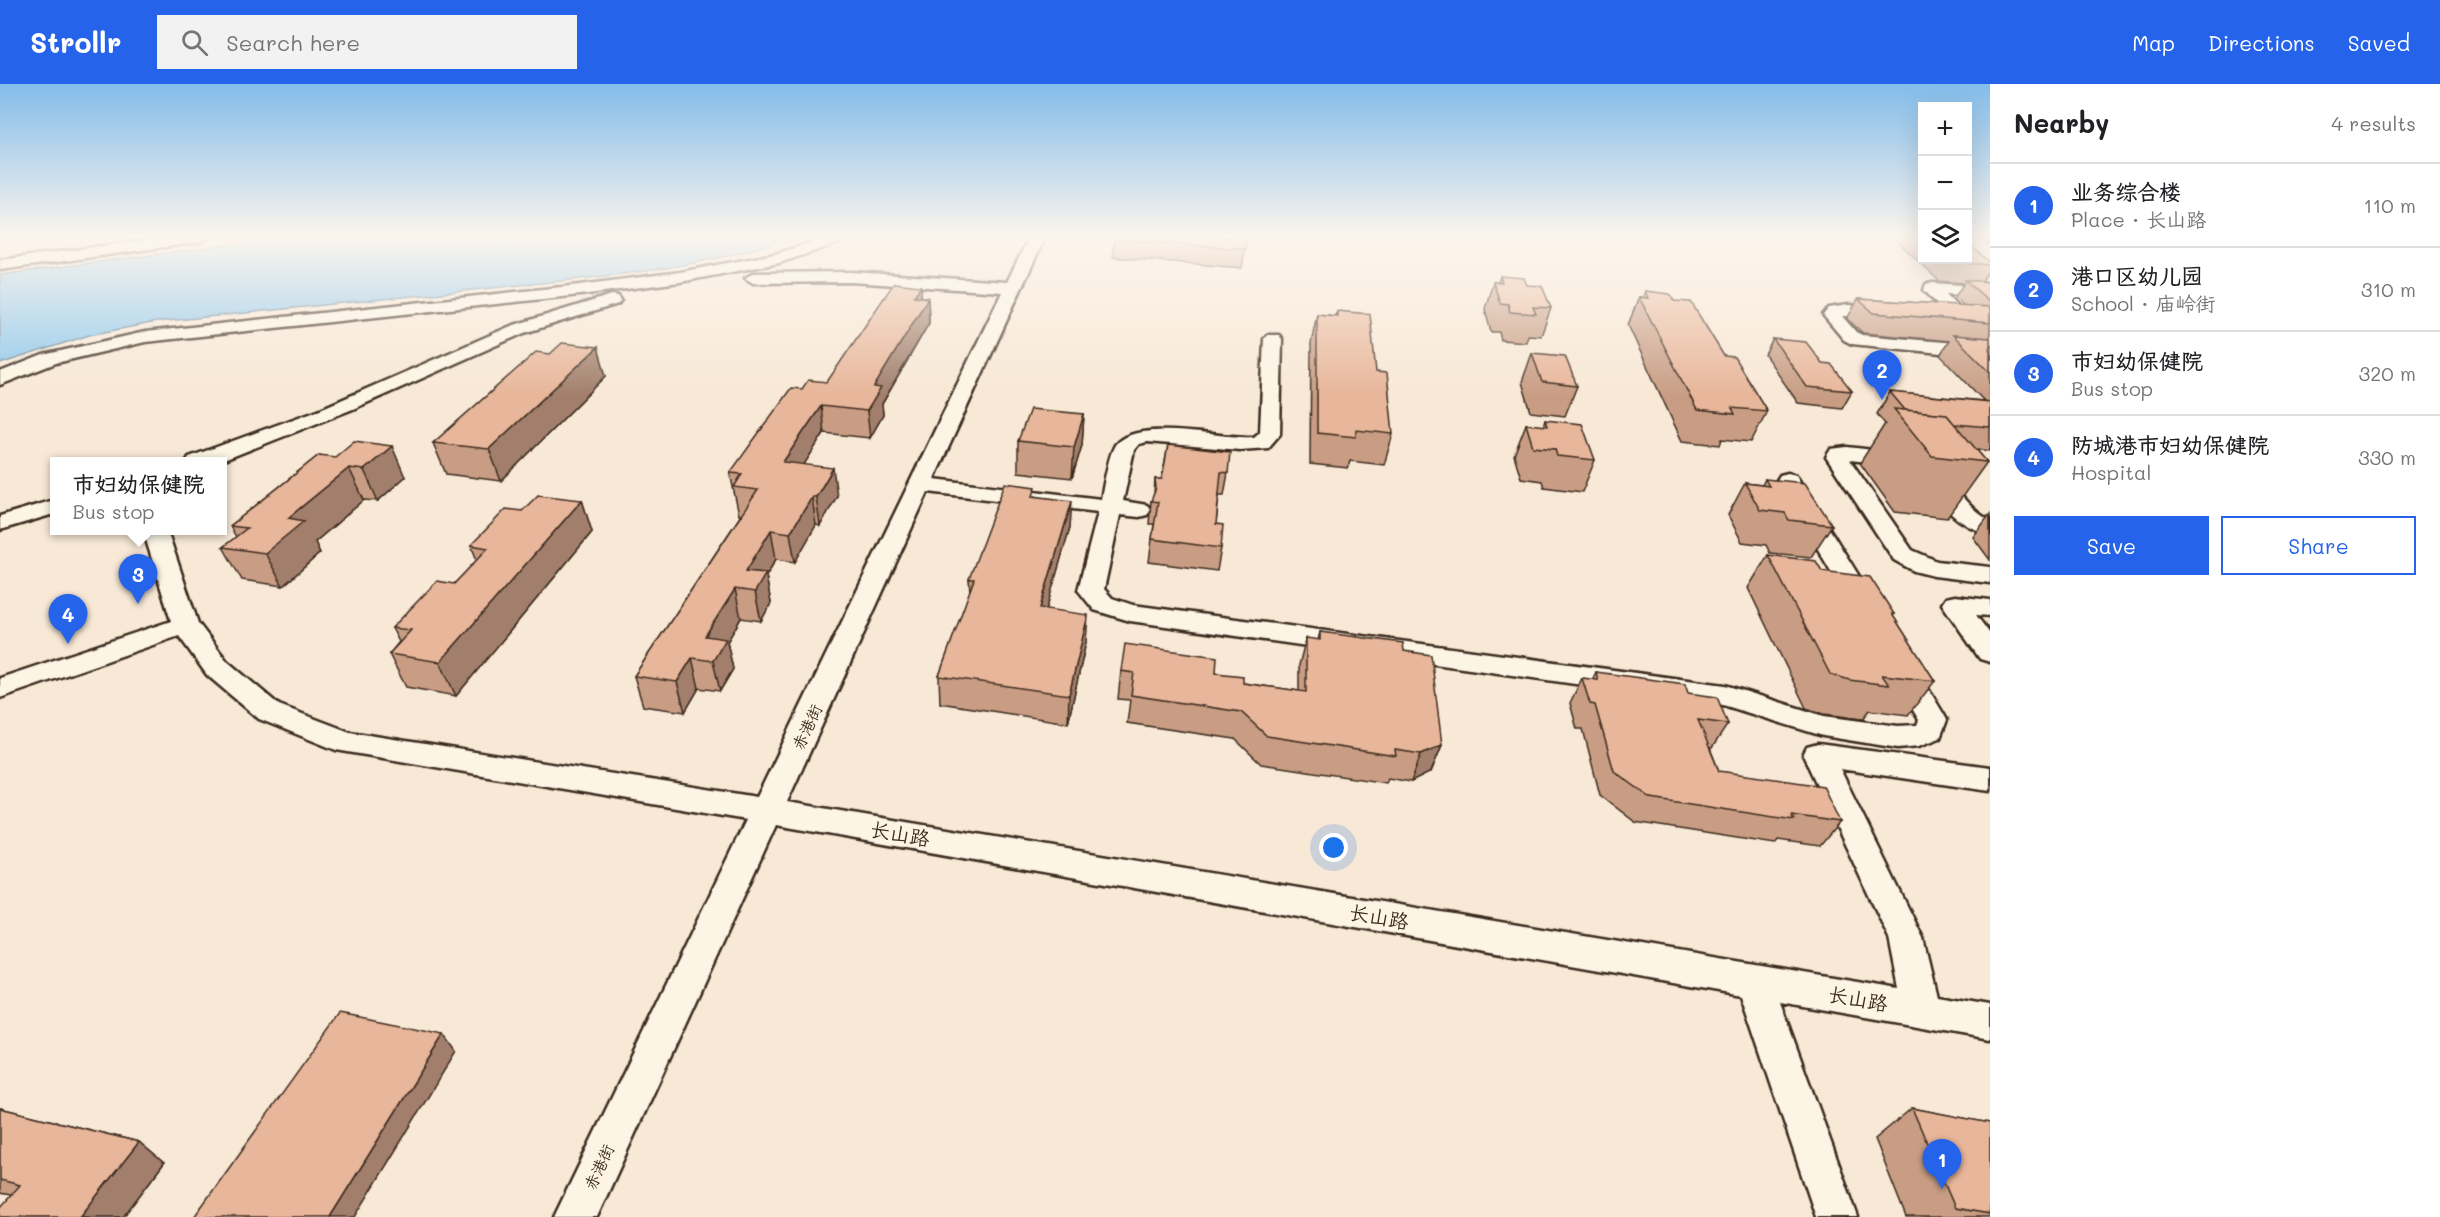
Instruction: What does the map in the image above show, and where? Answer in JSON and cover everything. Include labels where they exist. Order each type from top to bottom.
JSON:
[{"type":"street","points":[[0,379],[50,359],[145,337],[581,290]]},
{"type":"street","points":[[211,457],[278,433],[364,397],[507,332],[587,306],[659,290]]},
{"type":"street","name":"赤港街","points":[[575,1217],[1012,290]]},
{"type":"street","points":[[1932,290],[1956,314],[1954,317],[1848,310],[1835,312],[1832,315],[1850,336],[1858,340],[1990,352]]},
{"type":"street","points":[[1959,290],[1990,292]]},
{"type":"street","points":[[1274,339],[1270,434],[1260,443],[1240,444],[1160,435],[1132,440],[1124,448],[1091,590],[1103,604],[1130,613],[1725,695],[1823,726],[1898,737],[1919,735],[1930,731],[1934,720],[1788,480]]},
{"type":"street","points":[[1990,527],[1974,523],[1964,515],[1921,461],[1847,453],[1839,454],[1837,457],[1903,555],[1914,563],[1928,568],[1990,575]]},
{"type":"street","points":[[921,484],[1138,510]]},
{"type":"street","points":[[0,523],[50,508]]},
{"type":"street","name":"长山路","points":[[156,535],[185,625],[217,668],[269,712],[346,742],[767,811],[1990,1022]]},
{"type":"street","points":[[1990,608],[1956,604],[1990,653]]},
{"type":"street","points":[[0,688],[185,625]]},
{"type":"street","points":[[1922,1010],[1906,938],[1818,755],[1990,779]]},
{"type":"street","points":[[1754,981],[1837,1217]]},
{"type":"water","points":[[0,290],[477,290],[157,322],[89,335],[0,364]]},
{"type":"building","points":[[889,290],[918,290],[914,296],[928,298],[874,387],[881,388],[867,411],[821,406],[783,462],[833,468],[816,497],[812,497],[790,533],[771,530],[746,571],[766,573],[755,592],[735,589],[705,636],[726,639],[713,661],[692,658],[677,682],[634,676],[758,490],[734,487],[742,474],[730,473],[791,388],[802,389],[808,380],[827,382]]},
{"type":"building","points":[[1496,290],[1544,290],[1551,308],[1533,307],[1536,314],[1510,312],[1508,304],[1500,303]]},
{"type":"building","points":[[1976,290],[1990,290],[1990,302]]},
{"type":"building","points":[[1645,291],[1670,294],[1674,301],[1691,302],[1724,356],[1734,357],[1767,411],[1732,408],[1735,414],[1697,410],[1639,297],[1648,298]]},
{"type":"building","points":[[1858,299],[1990,307],[1990,323],[1874,313]]},
{"type":"building","points":[[1337,311],[1370,314],[1376,372],[1387,373],[1393,434],[1356,430],[1356,437],[1317,433],[1317,314],[1337,316]]},
{"type":"building","points":[[1953,335],[1990,338],[1990,372]]},
{"type":"building","points":[[1773,339],[1806,342],[1822,363],[1831,364],[1852,391],[1807,387]]},
{"type":"building","points":[[562,343],[598,347],[489,449],[433,443],[536,352],[550,354]]},
{"type":"building","points":[[1532,353],[1565,356],[1577,386],[1542,382]]},
{"type":"building","points":[[1890,392],[1990,402],[1990,427],[1954,424],[1946,414],[1905,410]]},
{"type":"building","points":[[1030,409],[1084,414],[1074,447],[1018,441]]},
{"type":"building","points":[[1894,409],[1946,414],[1987,462],[1932,456]]},
{"type":"building","points":[[1545,420],[1582,424],[1595,460],[1557,456],[1555,449],[1533,447],[1526,424],[1547,426]]},
{"type":"building","points":[[354,441],[392,446],[364,470],[349,468],[288,518],[304,521],[265,553],[223,547],[247,528],[230,526],[319,455],[335,457]]},
{"type":"building","points":[[1168,445],[1230,452],[1228,473],[1221,472],[1216,524],[1223,525],[1221,548],[1152,539],[1158,502],[1151,501],[1156,488],[1155,479],[1162,479]]},
{"type":"building","points":[[1765,479],[1805,483],[1832,525],[1789,520],[1785,513],[1760,510],[1745,483],[1769,486]]},
{"type":"building","points":[[1005,483],[1036,487],[1033,496],[1072,501],[1040,608],[1088,615],[1069,695],[939,676],[974,579],[969,579]]},
{"type":"building","points":[[538,495],[582,500],[440,662],[389,654],[411,630],[392,628],[437,581],[454,584],[488,548],[471,545],[506,509],[522,511]]},
{"type":"building","points":[[1768,555],[1816,561],[1822,571],[1870,577],[1935,681],[1882,675],[1889,685],[1849,680],[1830,674]]},
{"type":"building","points":[[1320,632],[1403,643],[1404,651],[1431,655],[1442,745],[1421,754],[1395,750],[1396,756],[1267,736],[1241,712],[1131,695],[1134,673],[1121,671],[1125,644],[1217,657],[1216,673],[1243,676],[1243,683],[1306,692],[1306,638],[1320,640]]},
{"type":"building","points":[[1596,672],[1685,684],[1688,693],[1717,697],[1728,724],[1698,720],[1719,771],[1823,786],[1840,822],[1791,815],[1794,820],[1651,798],[1614,771],[1595,705],[1590,704],[1582,678],[1598,680]]},
{"type":"building","points":[[340,1013],[444,1034],[330,1217],[194,1217]]},
{"type":"building","points":[[0,1108],[139,1142],[80,1217],[0,1217],[0,1208],[20,1185],[0,1180]]},
{"type":"building","points":[[1912,1108],[1990,1123],[1990,1214],[1955,1208]]},
{"type":"place","name":"港口区幼儿园","points":[[1882,400]]},
{"type":"place","name":"巿妇幼保健院","points":[[138,604]]},
{"type":"place","name":"防城港市妇幼保健院","points":[[68,644]]},
{"type":"place","name":"业务综合楼","points":[[1942,1189]]}]
